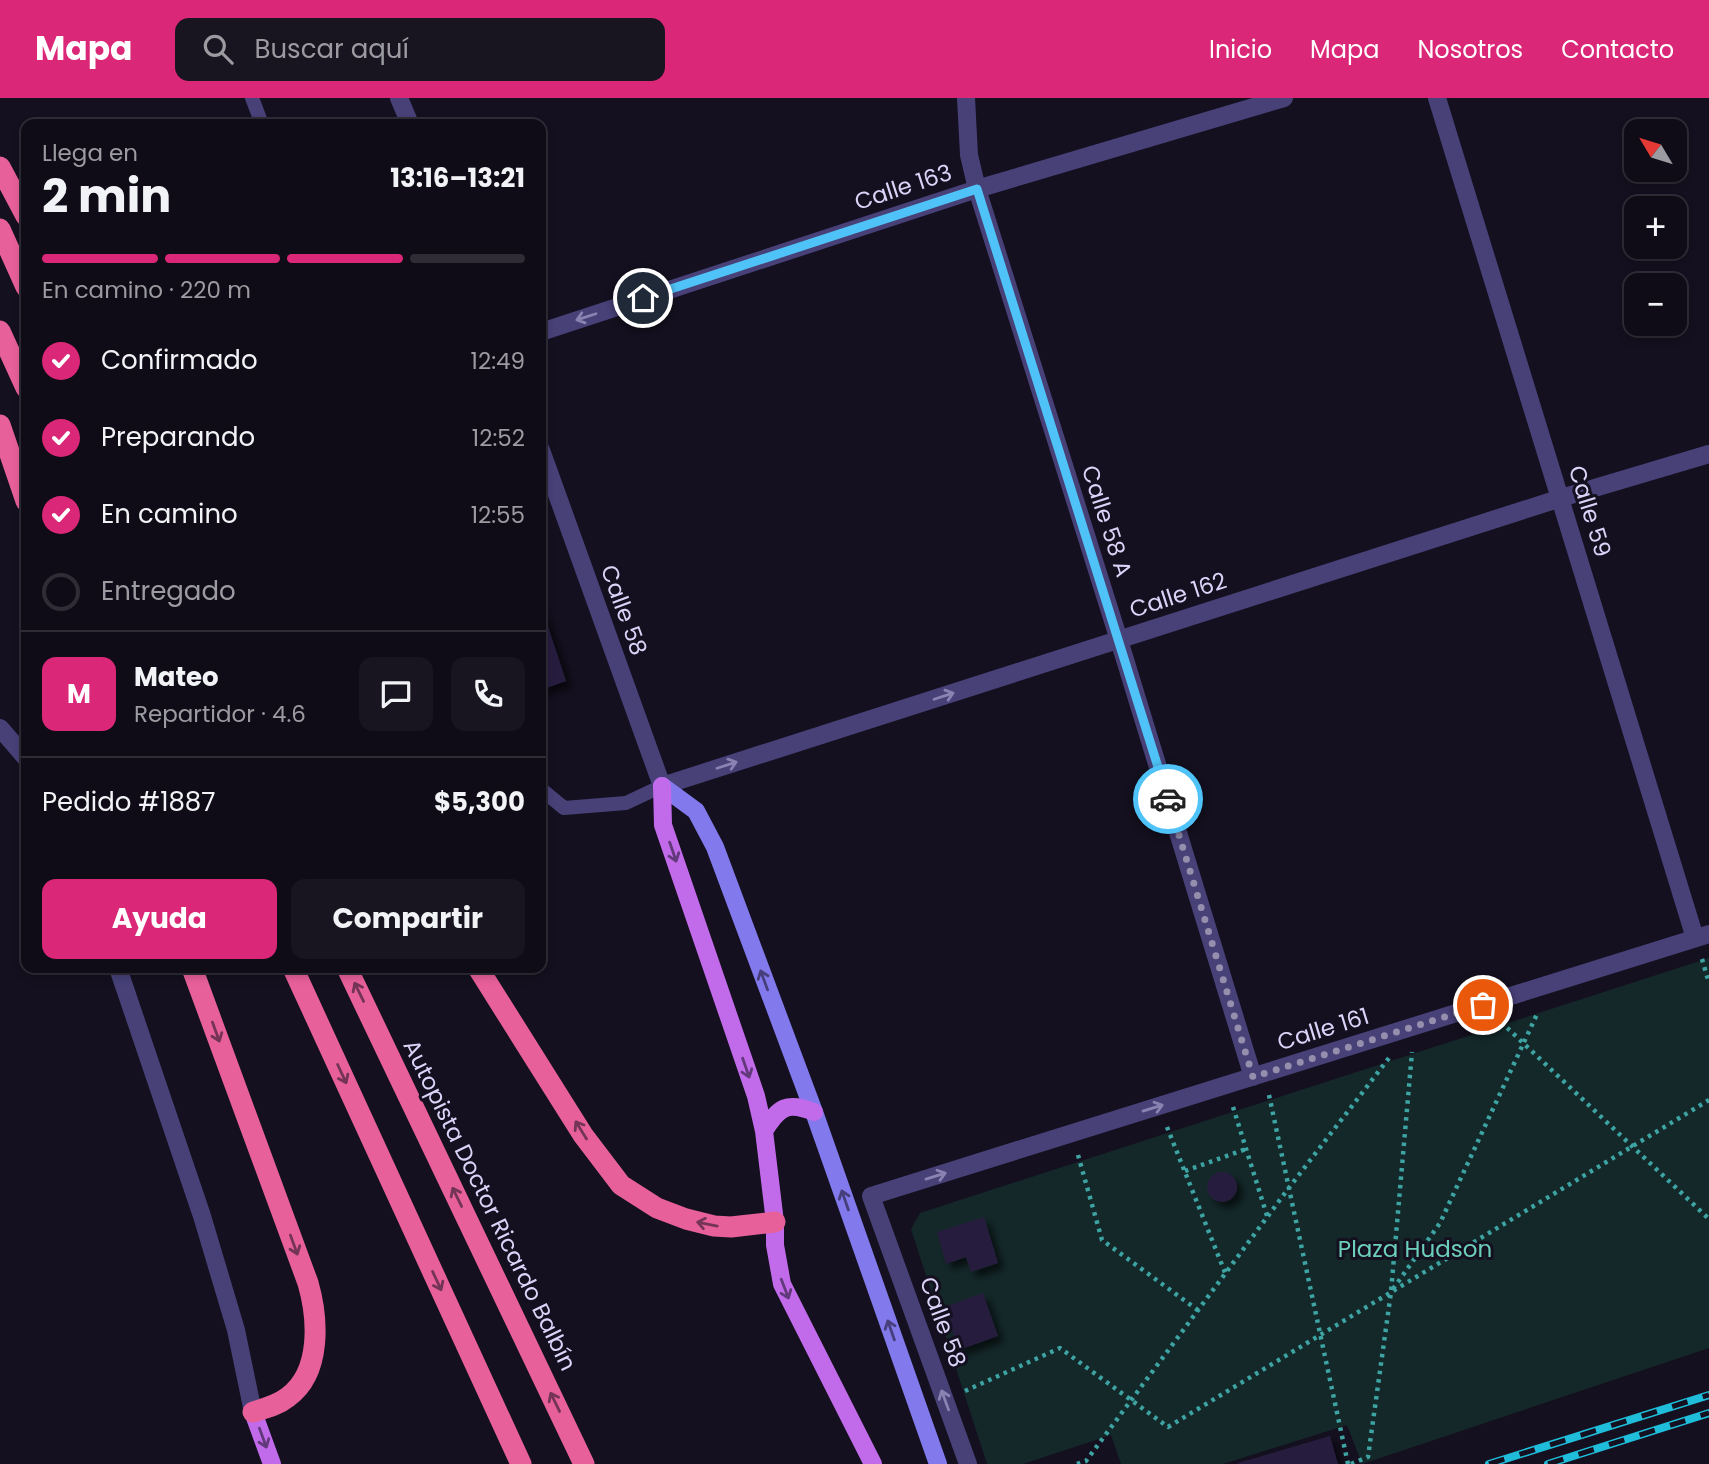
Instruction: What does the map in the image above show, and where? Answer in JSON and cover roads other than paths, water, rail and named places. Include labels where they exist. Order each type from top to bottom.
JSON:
[{"type":"highway","points":[[0,167],[21,207]]},
{"type":"highway","points":[[0,229],[21,276]]},
{"type":"highway","points":[[0,331],[21,377]]},
{"type":"highway","points":[[0,425],[21,486]]},
{"type":"highway","points":[[194,973],[308,1283],[316,1318],[312,1354],[300,1384],[277,1405],[253,1412]]},
{"type":"highway","points":[[295,973],[521,1464]]},
{"type":"highway","name":"Autopista Doctor Ricardo Balbín","points":[[349,973],[584,1464]]},
{"type":"highway","points":[[481,973],[583,1135],[621,1185],[657,1208],[714,1226],[731,1227],[775,1222]]},
{"type":"main road","points":[[662,786],[696,811],[715,847],[814,1112],[938,1464]]},
{"type":"main road","points":[[662,786],[663,825],[756,1096],[764,1130],[775,1222],[775,1245],[782,1284],[873,1464]]},
{"type":"main road","points":[[764,1130],[774,1115],[784,1107],[799,1106],[814,1112]]},
{"type":"main road","points":[[253,1412],[272,1464]]},
{"type":"street","points":[[399,98],[408,119]]},
{"type":"street","name":"Calle 58 A","points":[[966,98],[970,155],[977,189],[1259,1075]]},
{"type":"street","name":"Calle 163","points":[[546,330],[977,189],[1284,98]]},
{"type":"street","name":"Calle 59","points":[[1437,98],[1561,498],[1702,936]]},
{"type":"street","name":"Calle 162","points":[[662,786],[1561,498],[1709,454]]},
{"type":"street","name":"Calle 58","points":[[546,464],[662,786]]},
{"type":"street","points":[[0,728],[21,752]]},
{"type":"street","name":"Calle 161","points":[[871,1196],[1702,936]]},
{"type":"street","points":[[120,973],[202,1216],[236,1330],[253,1412]]},
{"type":"street","name":"Calle 58","points":[[871,1196],[968,1464]]},
{"type":"lane","points":[[252,98],[259,119]]},
{"type":"lane","points":[[546,793],[564,808],[626,803],[662,786]]},
{"type":"railway","points":[[1489,1464],[1709,1395]]},
{"type":"railway","points":[[1548,1464],[1709,1413]]},
{"type":"park label","name":"Plaza Hudson","points":[[1415,1249]]}]
